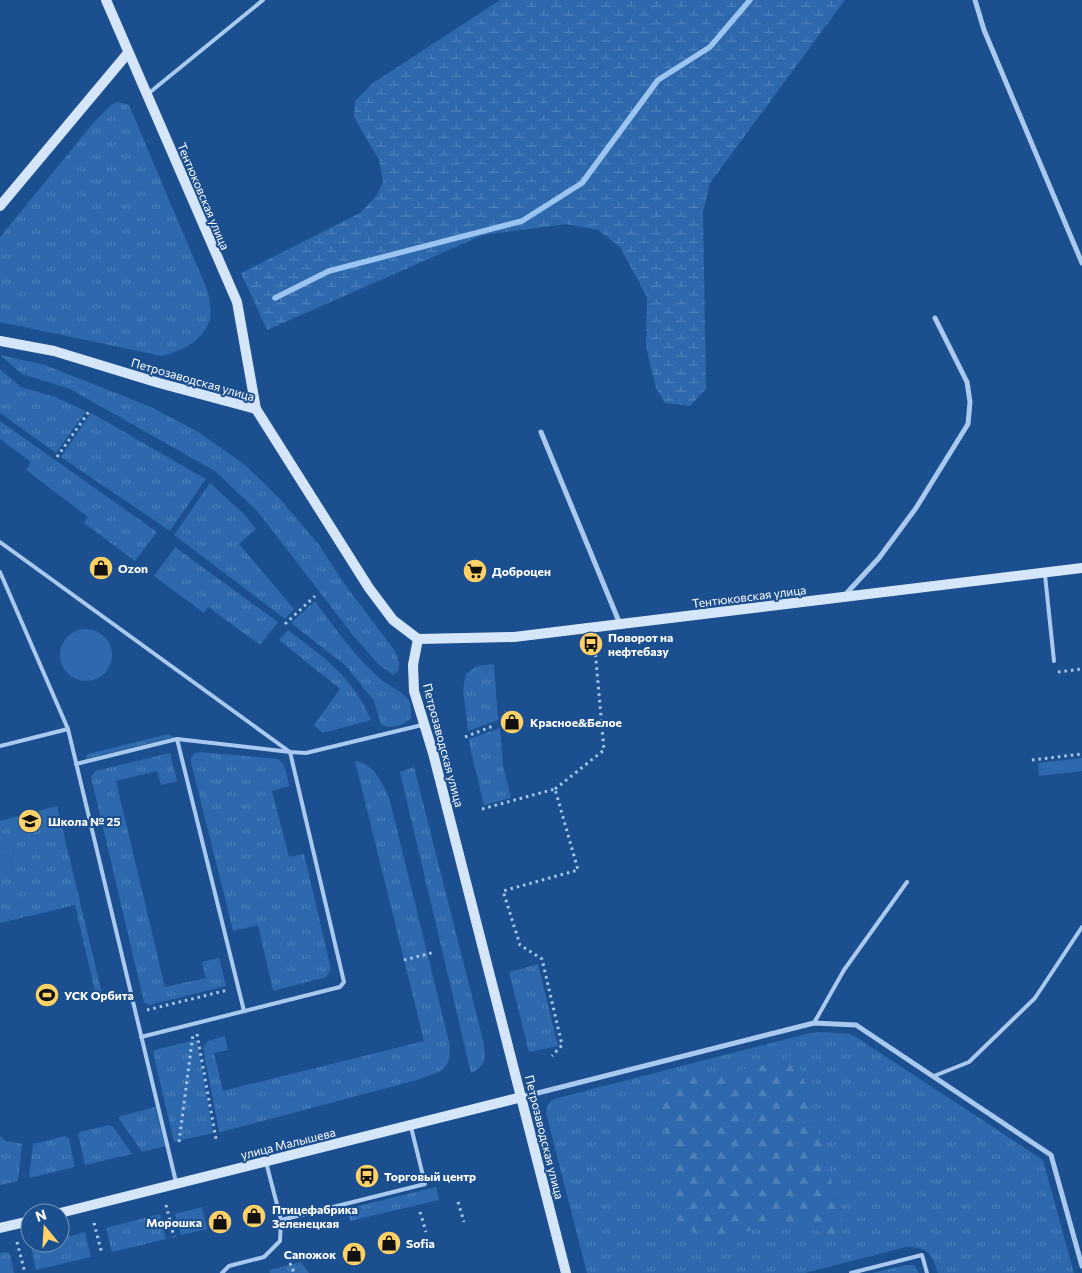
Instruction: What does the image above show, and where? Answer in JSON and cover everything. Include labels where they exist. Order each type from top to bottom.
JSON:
[{"type":"street","name":"Тентюковская улица","points":[[106,0],[237,302],[256,408]]},
{"type":"street","points":[[975,0],[984,30],[1082,263]]},
{"type":"street","points":[[0,206],[128,53]]},
{"type":"street","points":[[842,598],[879,558],[916,508],[968,424],[970,402],[967,382],[935,318]]},
{"type":"street","name":"Петрозаводская улица","points":[[0,341],[54,352],[159,383],[256,408],[368,588],[393,620],[418,638],[413,665],[414,690],[522,1097],[566,1273]]},
{"type":"street","points":[[541,432],[620,624]]},
{"type":"street","name":"Тентюковская улица","points":[[418,638],[514,637],[1082,568]]},
{"type":"street","points":[[522,1097],[814,1023],[856,1026],[1051,1155],[1082,1266]]},
{"type":"street","name":"улица Малышева","points":[[70,1211],[522,1097]]},
{"type":"street","points":[[0,1228],[20,1223]]},
{"type":"lane","points":[[147,94],[263,0]]},
{"type":"lane","points":[[0,542],[290,752],[344,982],[340,987],[141,1037]]},
{"type":"lane","points":[[0,572],[68,730],[177,1184]]},
{"type":"lane","points":[[1044,572],[1054,661]]},
{"type":"lane","points":[[76,764],[177,738],[306,753],[424,724]]},
{"type":"lane","points":[[0,746],[68,730]]},
{"type":"lane","points":[[177,738],[244,1011]]},
{"type":"lane","points":[[814,1023],[844,970],[907,882]]},
{"type":"lane","points":[[934,1076],[969,1062],[1035,998],[1082,927]]},
{"type":"lane","points":[[281,1220],[425,1184],[410,1125]]},
{"type":"lane","points":[[222,1273],[229,1266],[264,1257],[280,1241],[281,1220],[266,1162]]},
{"type":"lane","points":[[851,1273],[922,1255],[927,1273]]},
{"type":"path","points":[[57,457],[90,410]]},
{"type":"path","points":[[285,624],[315,596]]},
{"type":"path","points":[[482,809],[555,789],[604,750],[595,649]]},
{"type":"path","points":[[1054,661],[1055,673],[1082,669]]},
{"type":"path","points":[[465,737],[493,726]]},
{"type":"path","points":[[1032,760],[1082,754]]},
{"type":"path","points":[[552,1056],[562,1046],[542,959],[520,945],[503,891],[578,870],[555,789]]},
{"type":"path","points":[[404,960],[434,952]]},
{"type":"path","points":[[143,1011],[233,988]]},
{"type":"path","points":[[195,1023],[216,1139]]},
{"type":"path","points":[[179,1148],[195,1023]]},
{"type":"path","points":[[458,1202],[464,1222]]},
{"type":"path","points":[[166,1205],[174,1237]]},
{"type":"path","points":[[420,1212],[426,1232]]},
{"type":"path","points":[[94,1223],[102,1254]]},
{"type":"path","points":[[280,1241],[294,1273]]},
{"type":"path","points":[[18,1242],[25,1273]]},
{"type":"green space","points":[[500,0],[845,0],[710,183],[703,212],[706,389],[690,406],[665,403],[656,388],[646,347],[647,297],[620,247],[598,230],[566,224],[483,235],[267,330],[241,273],[360,213],[377,195],[383,181],[379,160],[354,117],[355,101],[373,83]]},
{"type":"green space","points":[[118,102],[129,105],[208,292],[211,309],[211,316],[207,327],[197,339],[185,348],[162,356],[0,322],[0,237],[95,121],[111,105]]},
{"type":"green space","points":[[0,355],[45,365],[151,407],[200,433],[245,465],[280,499],[319,545],[343,582],[395,651],[399,670],[393,675],[377,663],[352,634],[258,512],[215,471],[70,389],[22,374]]},
{"type":"green space","points":[[0,369],[21,387],[55,397],[86,411],[56,453],[0,413]]},
{"type":"green space","points":[[91,413],[206,479],[170,531],[61,457]]},
{"type":"green space","points":[[0,421],[157,532],[135,561],[84,523],[88,517],[26,470],[31,462],[0,439]]},
{"type":"green space","points":[[210,483],[245,515],[256,529],[239,544],[294,609],[285,619],[174,535]]},
{"type":"green space","points":[[175,547],[278,622],[260,645],[208,607],[204,613],[154,576]]},
{"type":"green space","points":[[315,601],[368,668],[408,699],[411,706],[411,718],[408,721],[393,727],[381,725],[374,701],[346,666],[291,623]]},
{"type":"green space","points":[[86,629],[96,631],[104,637],[110,645],[112,655],[110,665],[104,673],[96,679],[86,681],[76,679],[68,673],[62,665],[60,655],[62,645],[68,637],[76,631]]},
{"type":"green space","points":[[288,630],[325,659],[346,679],[371,720],[322,733],[314,725],[340,689],[279,640]]},
{"type":"green space","points":[[494,664],[498,720],[468,731],[463,689],[466,674],[477,666]]},
{"type":"green space","points":[[500,728],[503,765],[511,798],[484,805],[469,739]]},
{"type":"green space","points":[[168,734],[174,737],[85,759],[88,754]]},
{"type":"green space","points":[[170,753],[177,781],[161,785],[157,771],[116,781],[165,987],[206,978],[202,962],[219,958],[226,986],[149,1005],[144,1002],[91,777],[95,771]]},
{"type":"green space","points":[[195,753],[278,759],[283,764],[289,786],[272,791],[289,857],[304,854],[331,969],[326,977],[273,991],[258,925],[233,931],[191,762],[191,757]]},
{"type":"green space","points":[[1082,758],[1082,771],[1039,776],[1038,763]]},
{"type":"green space","points":[[355,761],[361,762],[372,769],[389,797],[449,1042],[449,1059],[444,1068],[439,1072],[417,1080],[221,1132],[219,1131],[203,1048],[208,1041],[225,1036],[228,1050],[214,1053],[223,1091],[424,1041]]},
{"type":"green space","points":[[414,767],[484,1044],[484,1062],[480,1068],[471,1073],[400,772]]},
{"type":"green space","name":"Школа № 25","points":[[57,806],[103,998],[97,1000],[75,905],[0,923],[0,872],[13,869],[8,848],[0,849],[0,821]]},
{"type":"green space","points":[[8,848],[13,869],[0,872],[0,849]]},
{"type":"green space","points":[[538,964],[558,1046],[529,1052],[509,972]]},
{"type":"green space","points":[[810,1033],[850,1034],[859,1039],[1043,1160],[1074,1273],[938,1273],[928,1252],[919,1248],[906,1247],[805,1273],[587,1273],[546,1113],[547,1106],[551,1101]]},
{"type":"green space","points":[[197,1041],[213,1133],[174,1142],[153,1052]]},
{"type":"green space","points":[[790,1056],[797,1060],[801,1070],[843,1223],[842,1233],[822,1233],[791,1222],[715,1238],[699,1235],[674,1218],[669,1202],[672,1168],[657,1092],[663,1083],[686,1077],[706,1078],[770,1064]]},
{"type":"green space","points":[[155,1107],[165,1146],[142,1152],[118,1117]]},
{"type":"green space","points":[[109,1125],[113,1127],[132,1154],[85,1165],[78,1134]]},
{"type":"green space","points":[[0,1136],[6,1141],[22,1144],[18,1181],[0,1185]]},
{"type":"green space","points":[[65,1136],[69,1139],[75,1167],[29,1178],[33,1144]]},
{"type":"green space","points":[[436,1187],[439,1200],[350,1221],[347,1209]]},
{"type":"green space","points":[[202,1207],[207,1229],[181,1235],[175,1214]]},
{"type":"green space","points":[[160,1214],[166,1239],[112,1252],[106,1228]]},
{"type":"green space","points":[[85,1232],[91,1257],[36,1270],[32,1253],[70,1253],[70,1236]]},
{"type":"green space","points":[[7,1252],[10,1254],[14,1273],[0,1273],[0,1253]]},
{"type":"green space","points":[[301,1262],[309,1273],[270,1273],[269,1270]]},
{"type":"green space","points":[[914,1265],[919,1273],[872,1273]]},
{"type":"waterway","points":[[275,298],[329,271],[522,221],[582,183],[658,80],[710,47],[750,0]]},
{"type":"place","name":"Ozon","points":[[101,568]]},
{"type":"place","name":"Доброцен","points":[[475,571]]},
{"type":"place","name":"Поворот на нефтебазу","points":[[591,644]]},
{"type":"place","name":"Красное&Белое","points":[[512,722]]},
{"type":"place","name":"Школа № 25","points":[[30,821]]},
{"type":"place","name":"УСК Орбита","points":[[47,995]]},
{"type":"place","name":"Торговый центр","points":[[367,1176]]},
{"type":"place","name":"Птицефабрика Зеленецкая","points":[[254,1216]]},
{"type":"place","name":"Морошка","points":[[220,1222]]},
{"type":"place","name":"Sofia","points":[[389,1243]]},
{"type":"place","name":"Сапожок","points":[[354,1254]]}]
